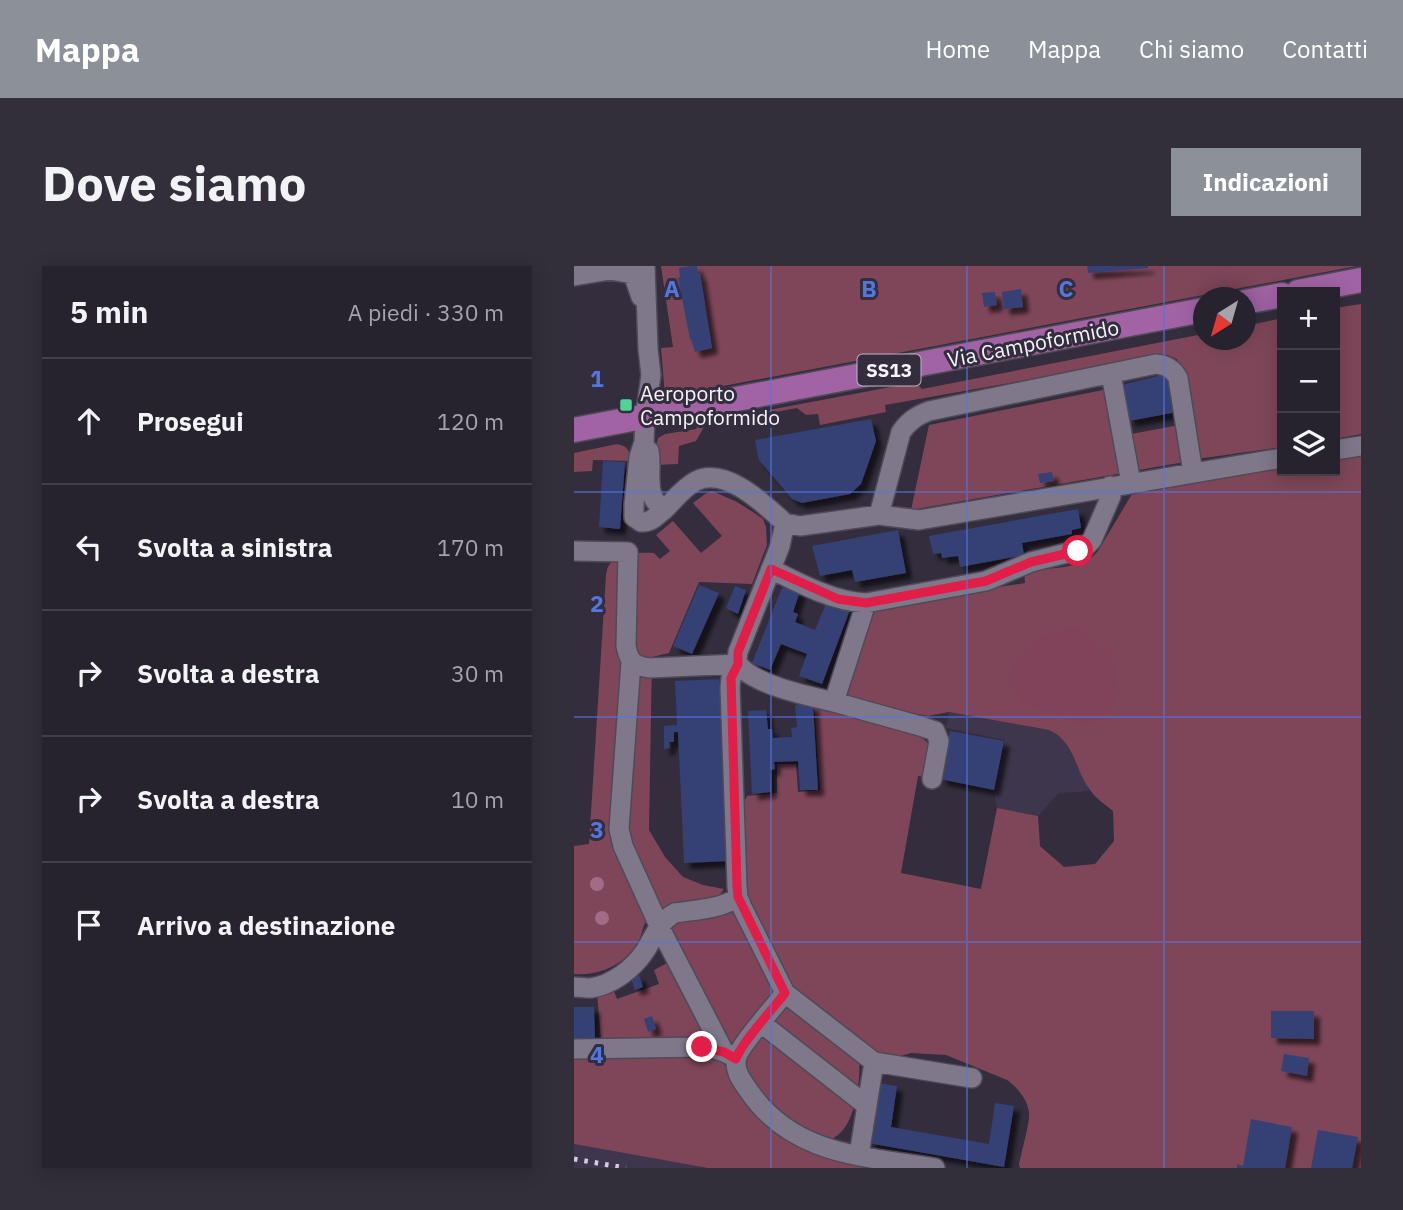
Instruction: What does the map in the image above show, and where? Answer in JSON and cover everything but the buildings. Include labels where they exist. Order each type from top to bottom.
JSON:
[{"type":"main road","points":[[1324,287],[1361,280]]},
{"type":"main road","points":[[1256,300],[1277,296]]},
{"type":"main road","name":"Via Campoformido","points":[[574,430],[1193,312]]},
{"type":"lane","points":[[645,266],[651,375],[644,442],[650,453],[651,495],[657,504],[666,508],[698,479],[724,479],[738,485],[763,503],[785,523],[800,526],[879,514],[919,520],[1277,459]]},
{"type":"lane","points":[[574,276],[610,270],[633,274],[647,318]]},
{"type":"lane","points":[[879,514],[901,432],[908,421],[918,415],[1156,364],[1164,365],[1178,378],[1193,473]]},
{"type":"lane","points":[[1111,373],[1131,483]]},
{"type":"lane","points":[[1340,449],[1361,446]]},
{"type":"lane","points":[[771,569],[838,599],[866,603],[986,581],[1031,562],[1083,549],[1091,540],[1111,496],[1110,486]]},
{"type":"lane","points":[[785,523],[780,546],[738,652],[738,664],[731,678],[738,897],[785,993],[874,1062],[972,1078]]},
{"type":"lane","points":[[574,551],[628,552],[626,646],[631,662],[619,830],[623,846],[660,926],[743,1082],[760,1107],[782,1127],[808,1142],[832,1150],[935,1168]]},
{"type":"lane","points":[[834,702],[866,603]]},
{"type":"lane","points":[[631,662],[650,668],[738,664]]},
{"type":"lane","points":[[738,664],[749,674],[786,690],[934,731],[939,741],[932,779]]},
{"type":"lane","points":[[574,987],[592,988],[614,980],[644,953],[660,926],[675,913],[720,905],[738,897]]},
{"type":"lane","points":[[574,1049],[702,1047],[730,1056],[738,1053],[785,993]]},
{"type":"lane","points":[[761,1023],[866,1105]]},
{"type":"lane","points":[[859,1155],[874,1062]]},
{"type":"shaded area","points":[[661,266],[1357,266],[1246,287],[1193,287],[1193,297],[665,397],[661,348],[673,347]]},
{"type":"shaded area","points":[[1361,304],[1361,434],[1340,438],[1340,350],[1340,307]]},
{"type":"shaded area","points":[[1277,319],[1277,448],[1197,459],[1179,365],[1177,359],[1167,355],[885,405],[886,412],[820,425],[818,414],[806,415],[797,408],[705,425],[696,441],[679,446],[678,464],[656,465],[658,438],[665,434],[696,429],[699,423],[912,383],[922,389],[1193,336],[1193,350],[1256,350],[1256,324]]},
{"type":"shaded area","points":[[1108,389],[1123,473],[911,510],[929,425]]},
{"type":"shaded area","points":[[1179,425],[1185,462],[1133,471],[1126,435]]},
{"type":"shaded area","points":[[617,444],[628,449],[630,461],[593,460],[592,471],[574,472],[574,453]]},
{"type":"shaded area","points":[[1361,456],[1361,1168],[1020,1168],[1029,1113],[1024,1099],[1011,1083],[946,1055],[911,1053],[887,1060],[794,991],[747,897],[741,808],[747,796],[777,793],[777,764],[796,764],[798,792],[820,790],[814,702],[920,736],[929,744],[926,777],[918,776],[901,873],[981,889],[997,808],[1038,816],[1040,846],[1064,867],[1095,864],[1114,841],[1113,811],[1093,794],[1069,749],[1058,735],[1049,730],[949,712],[928,716],[917,714],[852,698],[844,692],[869,616],[890,604],[1025,583],[1024,571],[1084,562],[1098,551],[1132,494],[1277,468],[1277,476],[1340,476],[1340,459]]},
{"type":"shaded area","points":[[712,491],[737,502],[763,519],[767,545],[752,584],[699,582],[669,653],[652,657],[649,830],[665,857],[683,877],[724,889],[717,899],[679,906],[652,916],[645,924],[633,950],[619,963],[602,971],[574,974],[574,846],[589,844],[607,569],[613,560],[630,554],[654,553],[660,559],[670,551],[656,535],[673,521],[701,553],[722,536],[693,503]]},
{"type":"shaded area","points":[[1075,626],[1112,654],[1118,692],[1106,721],[1081,725],[1023,703],[1009,680],[1015,662],[1042,636]]},
{"type":"shaded area","points":[[949,712],[1056,733],[1068,747],[1090,791],[1059,793],[1038,816],[997,808],[994,792],[1005,740],[946,728]]},
{"type":"shaded area","points":[[737,911],[773,986],[774,994],[737,1043],[729,1042],[669,924]]},
{"type":"shaded area","points":[[671,961],[710,1038],[601,1040],[597,992],[612,986],[617,999],[659,984],[654,970]]},
{"type":"shaded area","points":[[789,1005],[859,1060],[858,1090],[853,1111],[844,1129],[830,1139],[822,1141],[773,1110],[746,1070],[746,1059],[754,1044],[782,1007]]},
{"type":"shaded area","points":[[574,1056],[717,1056],[766,1121],[891,1168],[708,1168],[574,1144]]},
{"type":"shaded area","points":[[574,1144],[709,1168],[574,1168]]},
{"type":"railway","points":[[574,1159],[626,1168]]},
{"type":"place","name":"Aeroporto Campoformido","points":[[626,405]]},
{"type":"route","points":[[702,1047],[724,1052],[736,1059],[744,1044],[785,993],[738,897],[730,687],[738,664],[738,652],[771,569],[838,599],[866,603],[986,581],[1031,562],[1078,551]]}]
